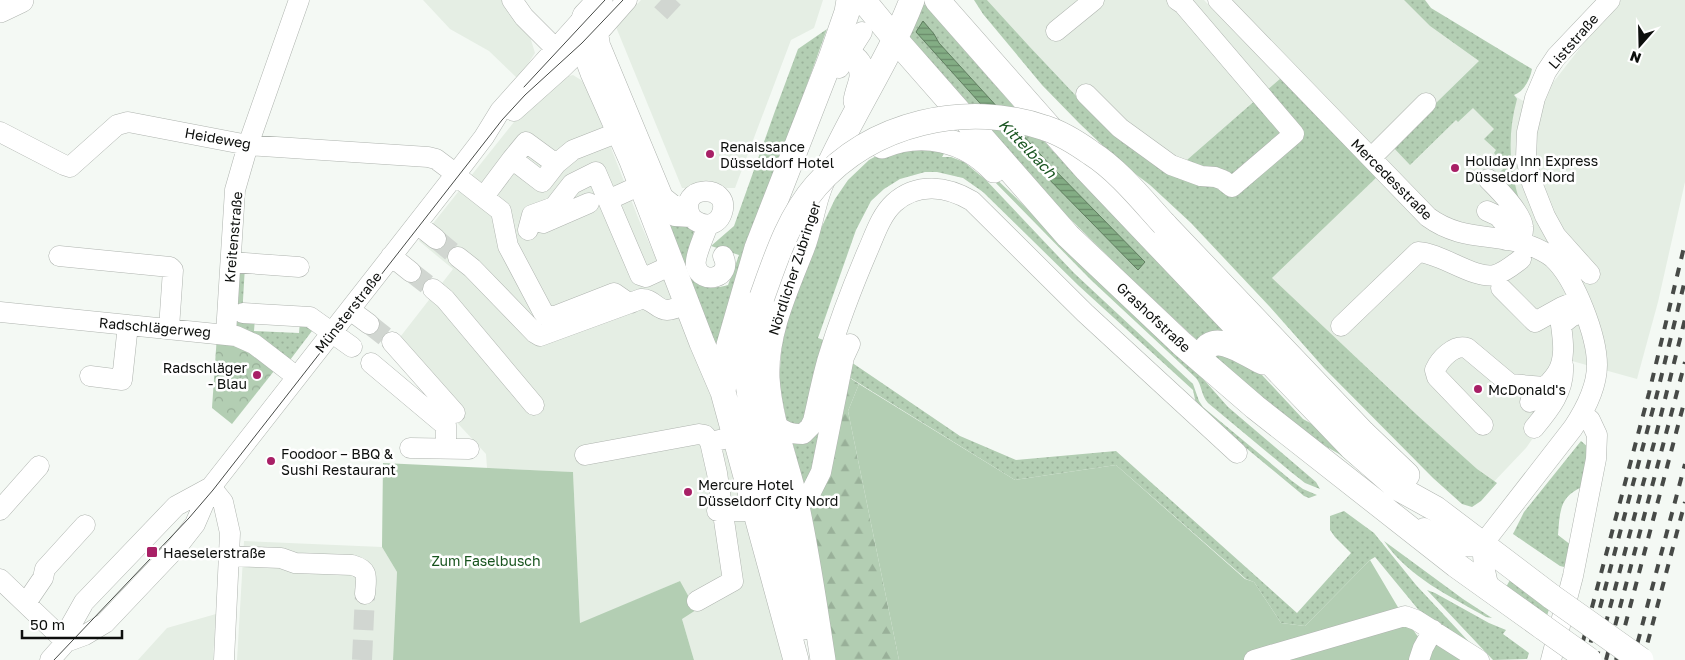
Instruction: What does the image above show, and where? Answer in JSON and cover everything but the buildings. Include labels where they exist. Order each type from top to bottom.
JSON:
[{"type":"main road","points":[[0,10],[20,0]]},
{"type":"main road","points":[[796,660],[722,437],[724,392],[729,345],[757,248],[833,64],[849,0]]},
{"type":"main road","name":"Grashofstraße","points":[[863,0],[897,36],[1068,236],[1203,362],[1255,407],[1456,566],[1589,660]]},
{"type":"main road","name":"Nördlicher Zubringer","points":[[823,660],[810,568],[774,423],[767,377],[770,344],[775,321],[804,243],[820,187],[851,120],[897,36],[912,0]]},
{"type":"main road","points":[[936,0],[1087,170],[1356,452],[1398,488],[1436,509],[1552,597],[1641,660]]},
{"type":"main road","points":[[958,0],[1052,113],[1087,170]]},
{"type":"main road","points":[[591,24],[593,73],[632,161],[714,371],[724,392]]},
{"type":"main road","points":[[833,64],[855,59],[862,74],[851,120]]},
{"type":"main road","points":[[809,660],[796,597],[754,422],[748,384],[748,357],[752,334],[762,297],[790,226],[801,206],[816,186],[834,168],[871,142],[896,130],[929,121],[951,117],[998,117],[1023,121],[1047,128],[1093,154],[1128,185],[1363,433],[1408,477],[1436,509]]},
{"type":"main road","points":[[804,243],[850,166],[877,149],[892,142],[909,138],[924,138],[955,144],[979,156],[992,167],[1040,218],[1068,236]]},
{"type":"main road","points":[[1203,362],[1202,356],[1207,347],[1219,343],[1240,349],[1276,368]]},
{"type":"street","name":"Kreitenstraße","points":[[226,334],[235,190],[248,144],[299,0]]},
{"type":"street","points":[[512,0],[524,18],[555,48]]},
{"type":"street","name":"Münsterstraße","points":[[66,642],[85,635],[105,623],[177,547],[195,524],[211,487],[457,173],[500,111],[555,48],[627,0]]},
{"type":"street","points":[[1056,31],[1094,0]]},
{"type":"street","points":[[1086,94],[1120,128],[1171,165],[1201,176],[1215,177],[1232,187],[1294,134],[1183,4],[1177,0]]},
{"type":"street","name":"Mercedesstraße","points":[[1218,0],[1428,217],[1438,224],[1464,234],[1516,247],[1527,244],[1553,259],[1574,289],[1596,348],[1598,366],[1595,382],[1582,414],[1565,439],[1482,545]]},
{"type":"street","name":"Liststraße","points":[[1590,274],[1556,236],[1545,216],[1526,158],[1527,132],[1535,98],[1546,72],[1556,57],[1610,0]]},
{"type":"street","points":[[591,24],[663,197],[673,205],[696,217]]},
{"type":"street","name":"Münsterstraße","points":[[484,136],[561,69],[591,24]]},
{"type":"street","points":[[833,64],[862,32]]},
{"type":"street","points":[[561,69],[574,68],[593,73]]},
{"type":"street","points":[[1370,158],[1426,102]]},
{"type":"street","name":"Heideweg","points":[[0,132],[70,167],[117,126],[124,122],[135,122],[248,144],[428,157],[457,173]]},
{"type":"street","points":[[488,191],[526,142],[556,164],[573,150],[619,132]]},
{"type":"street","points":[[632,161],[646,178],[658,205],[664,211],[675,216],[696,217]]},
{"type":"street","points":[[528,230],[532,215],[554,208],[572,184],[596,172],[598,201],[640,275],[646,277],[672,265]]},
{"type":"street","points":[[457,173],[488,191],[519,214],[525,206]]},
{"type":"street","points":[[457,173],[501,211],[508,246],[542,312],[546,316],[555,316],[614,293],[631,303]]},
{"type":"street","points":[[1341,326],[1418,252],[1428,252],[1477,273],[1492,276],[1505,271],[1523,227],[1517,212],[1488,179]]},
{"type":"street","points":[[505,233],[528,230],[641,185]]},
{"type":"street","points":[[796,506],[810,496],[820,472],[844,358],[843,339],[851,290],[878,226],[893,204],[909,193],[930,189],[949,190],[972,201],[1085,313],[1237,453]]},
{"type":"street","points":[[1487,211],[1498,216],[1507,226],[1516,247]]},
{"type":"street","points":[[696,217],[696,266],[703,275],[710,278],[717,277],[721,274],[725,265],[723,256]]},
{"type":"street","points":[[416,224],[436,239]]},
{"type":"street","points":[[59,256],[170,267],[174,270],[169,328]]},
{"type":"street","points":[[391,256],[411,272]]},
{"type":"street","points":[[458,256],[540,336],[645,298],[661,309],[666,310],[687,303]]},
{"type":"street","points":[[230,262],[298,267]]},
{"type":"street","points":[[1501,288],[1535,322],[1562,307],[1581,306]]},
{"type":"street","points":[[433,289],[445,299],[534,405]]},
{"type":"street","points":[[1534,428],[1556,398],[1562,382],[1563,339],[1561,325],[1581,306]]},
{"type":"street","points":[[350,310],[369,324]]},
{"type":"street","name":"Radschlägerweg","points":[[0,312],[236,336],[254,344],[297,377]]},
{"type":"street","points":[[243,313],[310,317],[352,348]]},
{"type":"street","points":[[90,376],[122,380],[128,325]]},
{"type":"street","points":[[774,423],[791,434],[803,434],[810,427],[828,358],[843,339]]},
{"type":"street","points":[[392,342],[455,413]]},
{"type":"street","points":[[1483,425],[1437,377],[1435,370],[1453,349],[1460,346],[1467,348],[1510,384],[1544,387]]},
{"type":"street","points":[[1530,402],[1558,372],[1562,358]]},
{"type":"street","points":[[371,363],[446,426],[446,449]]},
{"type":"street","points":[[1551,660],[1573,576],[1596,460],[1597,435],[1590,420],[1582,414]]},
{"type":"street","points":[[585,455],[699,434],[722,437]]},
{"type":"street","points":[[697,601],[733,581],[719,511],[717,473],[722,437]]},
{"type":"street","points":[[722,437],[745,511],[786,660]]},
{"type":"street","points":[[410,448],[470,449]]},
{"type":"street","points":[[0,510],[39,466]]},
{"type":"street","points":[[211,487],[223,502],[230,533],[224,660]]},
{"type":"street","name":"Münsterstraße","points":[[50,660],[66,642],[71,626],[84,602],[176,506],[211,487]]},
{"type":"street","points":[[719,511],[745,511]]},
{"type":"street","points":[[26,604],[43,578],[45,569],[85,524]]},
{"type":"street","points":[[1405,525],[1425,528],[1447,542],[1460,546],[1472,547],[1482,545],[1489,589]]},
{"type":"street","points":[[230,556],[281,558],[295,563],[352,565],[365,571],[365,594]]},
{"type":"street","points":[[0,579],[66,642]]},
{"type":"street","points":[[1254,660],[1405,616],[1433,630],[1479,660]]},
{"type":"street","points":[[1419,660],[1433,630]]},
{"type":"shaded area","points":[[423,0],[508,0],[528,30],[535,53],[518,79],[489,51],[450,29]]},
{"type":"shaded area","points":[[641,0],[823,0],[814,28],[791,40],[735,188],[682,188],[616,27]]},
{"type":"shaded area","points":[[987,0],[1204,0],[1281,78],[1172,173],[1112,134]]},
{"type":"shaded area","points":[[1228,0],[1404,0],[1430,26],[1479,61],[1503,88],[1523,101],[1540,95],[1555,80],[1601,21],[1621,0],[1685,0],[1685,182],[1658,302],[1637,379],[1572,361],[1562,397],[1526,448],[1488,488],[1267,283],[1389,165]]},
{"type":"shaded area","points":[[573,75],[587,86],[639,220],[709,380],[784,660],[694,660],[682,619],[680,581],[580,624],[573,472],[487,468],[486,454],[390,350],[453,269],[419,241],[514,122],[560,78]]},
{"type":"shaded area","points":[[244,541],[382,547],[397,572],[393,660],[237,660]]},
{"type":"shaded area","points":[[216,614],[213,660],[138,660],[167,628]]},
{"type":"green space","points":[[974,0],[987,0],[1112,134],[1172,173],[1281,78],[1379,175],[1272,278],[1417,415],[1477,469],[1497,483],[1481,501],[1472,507],[1462,504],[1433,478],[1324,368],[1191,223],[1150,185],[1121,163],[1042,85],[983,14]]},
{"type":"green space","points":[[1404,0],[1425,0],[1431,8],[1532,69],[1526,85],[1514,95],[1517,99],[1512,126],[1511,152],[1514,179],[1521,205],[1495,177],[1506,166],[1494,153],[1496,150],[1484,139],[1494,129],[1473,108],[1458,122],[1456,120],[1410,165],[1392,146],[1479,61],[1430,26]]},
{"type":"green space","points":[[921,3],[924,4],[1052,150],[1231,334],[1200,343],[1058,207],[904,37]]},
{"type":"green space","points":[[827,29],[729,302],[720,362],[667,219],[688,225],[694,231],[688,252],[687,268],[694,280],[705,286],[720,287],[728,285],[739,255],[711,246],[734,226],[798,49]]},
{"type":"green space","points":[[948,147],[942,157],[951,157],[964,162],[986,180],[1074,273],[1193,384],[1203,407],[1292,481],[1303,489],[1317,495],[1309,498],[1304,496],[1205,414],[1196,404],[1193,390],[1079,286],[983,192],[963,178],[937,172],[925,172],[900,179],[884,189],[871,201],[856,230],[818,338],[829,342],[802,429],[787,423],[779,384],[784,328],[815,241],[835,199],[848,180],[869,160],[887,150]]},
{"type":"green space","points":[[987,170],[1198,373],[1228,407],[1316,482],[1320,489],[1305,483],[1208,403],[1196,378],[1091,280],[985,172]]},
{"type":"green space","points":[[235,266],[245,266],[242,317],[255,318],[254,331],[299,333],[300,321],[315,327],[287,364],[231,329]]},
{"type":"green space","points":[[217,335],[235,338],[274,371],[232,424],[212,408]]},
{"type":"green space","points":[[1212,352],[1249,361],[1303,419],[1314,425],[1357,469],[1339,454],[1301,432],[1212,355]]},
{"type":"green space","points":[[851,362],[960,436],[1016,460],[1116,451],[1297,613],[1351,553],[1330,530],[1330,516],[1344,511],[1374,533],[1416,585],[1485,659],[1436,628],[1375,557],[1305,626],[1281,623],[1254,582],[1246,579],[1116,465],[1015,480],[844,374]]},
{"type":"green space","points":[[844,374],[859,384],[848,411],[899,660],[831,660],[809,509]]},
{"type":"green space","points":[[859,384],[1015,480],[1116,465],[1245,579],[1254,582],[1281,623],[1305,626],[1370,560],[1402,614],[1421,641],[1442,638],[1476,660],[899,660],[848,411]]},
{"type":"green space","points":[[829,399],[806,494],[791,437]]},
{"type":"green space","points":[[1581,441],[1588,447],[1582,487],[1569,495],[1562,506],[1559,519],[1558,535],[1571,545],[1564,567],[1513,534],[1524,512]]},
{"type":"green space","name":"Zum Faselbusch","points":[[383,463],[573,472],[580,623],[680,581],[696,610],[682,619],[694,660],[393,660],[397,572],[382,547]]},
{"type":"green space","points":[[1384,541],[1492,618],[1486,617],[1430,585],[1405,565]]},
{"type":"green space","points":[[1510,580],[1549,609],[1547,616],[1506,587]]},
{"type":"green space","points":[[1427,590],[1506,630],[1503,634],[1529,653],[1527,659],[1493,660]]},
{"type":"water","name":"Kittelbach","points":[[923,21],[939,43],[1051,166],[1145,262],[1138,270],[1040,170],[916,32]]},
{"type":"tunnel","points":[[661,0],[674,12]]},
{"type":"tunnel","points":[[436,239],[458,257]]},
{"type":"tunnel","points":[[411,272],[433,289]]},
{"type":"tunnel","points":[[369,324],[392,342]]},
{"type":"tunnel","points":[[362,660],[365,594]]},
{"type":"tram line","points":[[524,87],[605,0]]},
{"type":"tram line","points":[[54,660],[189,518],[213,490],[502,120],[525,95],[582,43],[623,0]]},
{"type":"railway","points":[[1578,660],[1649,393],[1685,243]]},
{"type":"railway","points":[[1586,660],[1657,394],[1685,280]]},
{"type":"railway","points":[[1596,660],[1685,319]]},
{"type":"railway","points":[[1606,660],[1685,362]]},
{"type":"railway","points":[[1616,660],[1685,399]]},
{"type":"railway","points":[[1633,660],[1685,464]]},
{"type":"railway","points":[[1643,660],[1685,502]]},
{"type":"place","name":"Renaissance Düsseldorf Hotel","points":[[710,154]]},
{"type":"place","name":"Holiday Inn Express Düsseldorf Nord","points":[[1455,168]]},
{"type":"place","name":"Radschläger - Blau","points":[[257,375]]},
{"type":"place","name":"McDonald's","points":[[1478,389]]},
{"type":"place","name":"Foodoor – BBQ & Sushi Restaurant","points":[[271,461]]},
{"type":"place","name":"Mercure Hotel Düsseldorf City Nord","points":[[688,492]]},
{"type":"place","name":"Haeselerstraße","points":[[152,552]]}]
